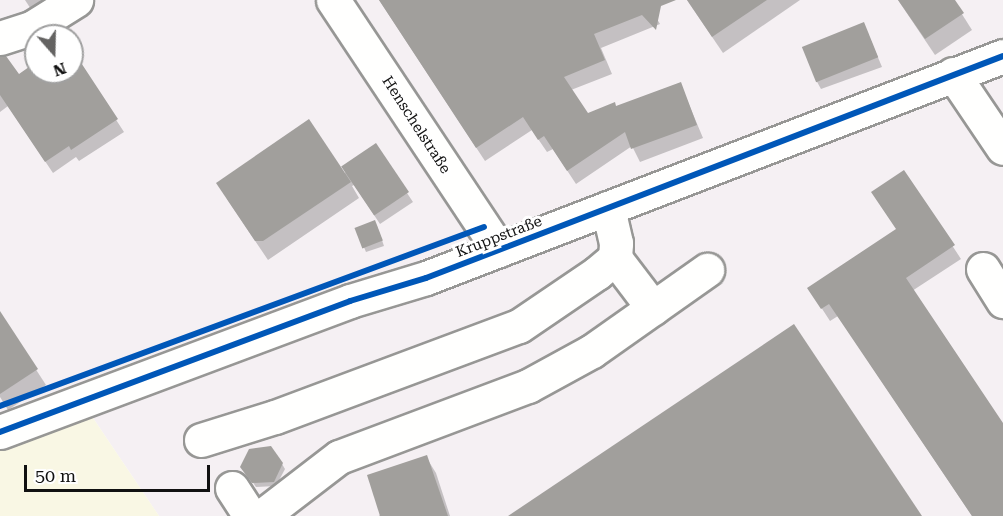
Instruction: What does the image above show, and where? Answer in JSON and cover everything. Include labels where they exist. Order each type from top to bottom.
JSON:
[{"type":"street","points":[[0,38],[23,32],[76,0]]},
{"type":"street","name":"Henschelstraße","points":[[333,0],[499,250]]},
{"type":"street","name":"Kruppstraße","points":[[0,432],[350,301],[426,278],[1003,56]]},
{"type":"street","points":[[953,74],[1003,148]]},
{"type":"street","points":[[608,208],[616,243],[615,258],[653,308]]},
{"type":"street","points":[[201,440],[274,417],[519,326],[597,273],[615,258]]},
{"type":"street","points":[[983,269],[1003,301]]},
{"type":"street","points":[[262,516],[339,457],[528,386],[592,351],[706,270]]},
{"type":"street","points":[[232,488],[250,516]]},
{"type":"shaded area","points":[[0,0],[1003,0],[1003,516],[159,516],[91,415],[0,443]]},
{"type":"shaded area","points":[[91,415],[159,516],[0,516],[0,449]]},
{"type":"building","points":[[379,0],[676,0],[661,6],[656,30],[642,15],[594,34],[605,60],[564,77],[588,113],[615,102],[616,106],[681,82],[697,125],[631,149],[625,132],[567,171],[544,136],[538,140],[523,117],[476,148]]},
{"type":"building","points":[[687,0],[767,0],[712,37]]},
{"type":"building","points":[[898,0],[955,0],[964,13],[925,39]]},
{"type":"building","points":[[864,22],[878,57],[816,82],[802,47]]},
{"type":"building","points":[[0,56],[6,56],[19,74],[24,70],[24,84],[84,84],[84,67],[118,119],[71,150],[69,146],[45,162],[0,95]]},
{"type":"building","points":[[309,119],[351,182],[263,241],[255,241],[216,183]]},
{"type":"building","points":[[376,143],[409,192],[374,215],[341,166]]},
{"type":"building","points":[[904,170],[955,245],[906,278],[1003,423],[1003,516],[972,516],[829,304],[821,309],[807,288],[896,229],[871,192]]},
{"type":"building","points":[[375,220],[383,241],[362,248],[354,228]]},
{"type":"building","points":[[0,311],[38,369],[0,394]]},
{"type":"building","points":[[794,324],[922,516],[508,516]]},
{"type":"building","points":[[271,446],[283,463],[274,482],[252,483],[240,467],[249,449]]},
{"type":"building","points":[[427,455],[448,516],[380,516],[367,475]]},
{"type":"cycle path","points":[[0,432],[350,301],[426,278],[1003,56]]},
{"type":"cycle path","points":[[0,406],[484,227]]}]
